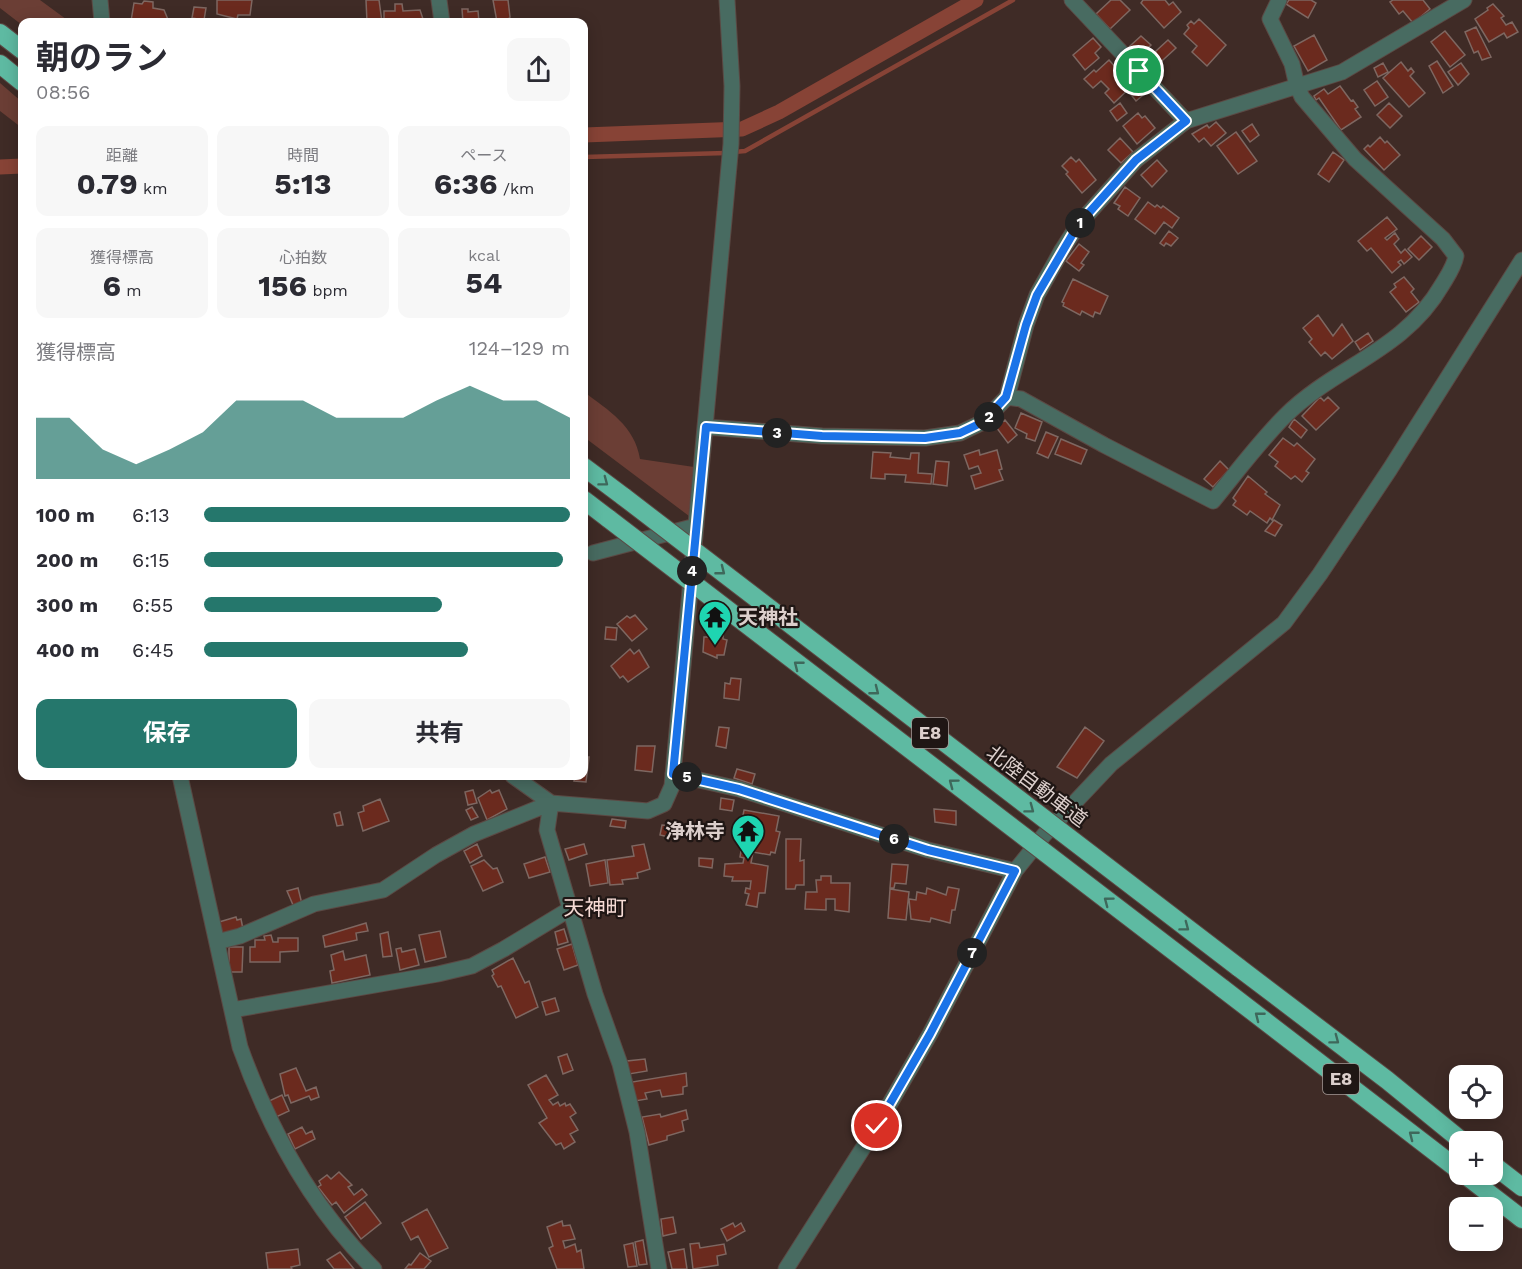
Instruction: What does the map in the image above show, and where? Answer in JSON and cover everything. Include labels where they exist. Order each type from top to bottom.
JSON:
[{"type":"highway","points":[[0,33],[18,47]]},
{"type":"highway","points":[[0,64],[18,79]]},
{"type":"highway","name":"北陸自動車道","points":[[588,470],[1387,1080],[1450,1131]]},
{"type":"highway","name":"E8","points":[[588,503],[1449,1163]]},
{"type":"highway","points":[[1503,1172],[1522,1187]]},
{"type":"highway","points":[[1478,1185],[1522,1219]]},
{"type":"street","points":[[100,0],[102,18]]},
{"type":"street","points":[[439,0],[441,18]]},
{"type":"street","points":[[217,942],[240,936],[314,904],[383,890],[436,855],[474,834],[551,803],[648,811],[664,804],[672,786],[731,144],[727,0]]},
{"type":"street","points":[[1072,0],[1186,121]]},
{"type":"street","points":[[1006,397],[1021,399],[1213,501],[1284,416],[1314,392],[1352,366],[1373,355],[1411,325],[1434,300],[1454,267],[1456,256],[1443,239],[1355,159],[1320,118],[1297,86],[1292,64],[1270,19],[1279,0]]},
{"type":"street","points":[[706,427],[822,436],[925,438],[960,433],[983,422],[1006,397],[1026,325],[1037,295],[1078,225],[1136,160],[1186,121],[1354,66],[1464,0]]},
{"type":"street","points":[[786,1269],[877,1126],[930,1034],[1015,871],[1044,835],[1111,764],[1284,623],[1390,470],[1522,260]]},
{"type":"street","points":[[593,553],[696,526]]},
{"type":"street","points":[[673,774],[739,789],[928,850],[1015,871]]},
{"type":"street","points":[[181,780],[240,1047],[250,1075],[291,1158],[318,1202],[348,1242],[374,1269]]},
{"type":"street","points":[[519,780],[551,803]]},
{"type":"street","points":[[551,803],[547,830],[620,1064],[637,1132],[659,1269]]},
{"type":"street","points":[[232,1010],[472,966],[570,909]]},
{"type":"shaded area","points":[[0,0],[40,0],[65,18],[18,18],[18,22],[0,8]]},
{"type":"shaded area","points":[[0,83],[18,99],[18,125],[0,111]]},
{"type":"shaded area","points":[[588,395],[611,412],[626,428],[633,437],[640,459],[694,467],[689,516],[588,440]]},
{"type":"building","points":[[217,0],[252,0],[250,15],[238,15],[237,18],[233,18],[217,14]]},
{"type":"building","points":[[366,0],[379,0],[381,18],[367,18]]},
{"type":"building","points":[[493,0],[508,0],[510,17],[496,18]]},
{"type":"building","points":[[1111,0],[1120,0],[1130,10],[1110,29],[1096,14]]},
{"type":"building","points":[[1143,0],[1165,0],[1169,5],[1173,2],[1181,12],[1164,28],[1141,3]]},
{"type":"building","points":[[1289,0],[1311,0],[1316,3],[1308,18],[1286,4]]},
{"type":"building","points":[[1393,0],[1423,0],[1430,9],[1413,23],[1403,11],[1399,14],[1390,2]]},
{"type":"building","points":[[144,1],[153,2],[153,8],[164,10],[167,18],[132,18],[134,3],[142,4]]},
{"type":"building","points":[[395,4],[402,4],[403,11],[420,10],[423,18],[384,18],[384,11],[395,11]]},
{"type":"building","points":[[1493,4],[1504,16],[1501,18],[1506,25],[1512,22],[1518,32],[1507,38],[1504,33],[1489,42],[1475,19]]},
{"type":"building","points":[[194,7],[206,8],[204,18],[192,18]]},
{"type":"building","points":[[462,9],[468,9],[468,12],[478,11],[479,18],[463,18]]},
{"type":"building","points":[[1199,19],[1226,45],[1207,66],[1192,52],[1197,46],[1184,34],[1191,21],[1194,24]]},
{"type":"building","points":[[1476,27],[1491,57],[1482,60],[1478,51],[1474,53],[1465,32]]},
{"type":"building","points":[[1445,31],[1465,55],[1450,67],[1431,42]]},
{"type":"building","points":[[1314,35],[1327,60],[1308,71],[1294,46]]},
{"type":"building","points":[[1141,36],[1151,45],[1140,56],[1130,46]]},
{"type":"building","points":[[1093,38],[1101,47],[1095,53],[1099,58],[1085,70],[1073,55]]},
{"type":"building","points":[[1168,40],[1176,48],[1152,70],[1144,62]]},
{"type":"building","points":[[1109,60],[1117,69],[1119,68],[1124,73],[1126,71],[1136,82],[1114,103],[1105,93],[1109,89],[1101,81],[1093,88],[1084,79]]},
{"type":"building","points":[[1437,61],[1453,86],[1443,93],[1429,66]]},
{"type":"building","points":[[1401,62],[1408,71],[1411,68],[1414,72],[1410,76],[1425,93],[1409,107],[1383,78]]},
{"type":"building","points":[[1383,63],[1388,72],[1378,77],[1374,68]]},
{"type":"building","points":[[1461,63],[1469,74],[1458,85],[1448,72]]},
{"type":"building","points":[[1377,81],[1388,97],[1375,106],[1364,90]]},
{"type":"building","points":[[1340,86],[1358,107],[1355,109],[1361,117],[1341,130],[1319,98],[1316,100],[1314,96],[1324,89],[1328,94]]},
{"type":"building","points":[[1134,87],[1142,96],[1136,101],[1129,92]]},
{"type":"building","points":[[1120,103],[1127,113],[1117,121],[1110,111]]},
{"type":"building","points":[[1389,103],[1402,116],[1390,128],[1377,115]]},
{"type":"building","points":[[1138,113],[1142,118],[1145,116],[1155,128],[1137,144],[1123,126]]},
{"type":"building","points":[[1216,122],[1226,133],[1211,146],[1204,138],[1199,142],[1192,134],[1207,125],[1209,128]]},
{"type":"building","points":[[1252,124],[1259,135],[1250,142],[1242,131]]},
{"type":"building","points":[[1236,132],[1257,161],[1238,174],[1217,146]]},
{"type":"building","points":[[1380,137],[1400,155],[1384,170],[1364,149],[1368,145],[1370,147]]},
{"type":"building","points":[[1120,138],[1133,152],[1121,163],[1108,150]]},
{"type":"building","points":[[1333,152],[1344,160],[1329,182],[1318,174]]},
{"type":"building","points":[[1071,157],[1076,162],[1079,159],[1096,180],[1082,193],[1062,166]]},
{"type":"building","points":[[1157,160],[1167,171],[1152,187],[1141,175]]},
{"type":"building","points":[[1125,187],[1140,198],[1128,216],[1118,209],[1120,206],[1114,203]]},
{"type":"building","points":[[1148,202],[1155,207],[1163,206],[1179,218],[1172,228],[1164,222],[1155,234],[1135,219]]},
{"type":"building","points":[[1387,217],[1397,229],[1385,238],[1387,240],[1395,233],[1399,239],[1394,244],[1401,253],[1405,249],[1412,257],[1404,264],[1401,260],[1398,262],[1401,265],[1392,273],[1371,248],[1367,251],[1358,241]]},
{"type":"building","points":[[1169,231],[1178,238],[1171,246],[1166,243],[1164,246],[1160,243]]},
{"type":"building","points":[[1421,236],[1432,247],[1419,260],[1408,249]]},
{"type":"building","points":[[1079,244],[1089,252],[1081,263],[1084,265],[1079,271],[1066,261]]},
{"type":"building","points":[[1404,277],[1414,289],[1411,292],[1419,302],[1406,312],[1390,292],[1396,287],[1394,284]]},
{"type":"building","points":[[1073,279],[1108,296],[1100,314],[1095,312],[1093,317],[1082,311],[1080,315],[1063,306],[1062,302]]},
{"type":"building","points":[[1318,315],[1333,336],[1342,324],[1353,341],[1332,359],[1325,352],[1321,356],[1309,342],[1312,339],[1303,328]]},
{"type":"building","points":[[1368,333],[1373,341],[1360,350],[1355,342]]},
{"type":"building","points":[[1320,397],[1324,401],[1328,397],[1339,408],[1316,430],[1302,416]]},
{"type":"building","points":[[1021,413],[1042,422],[1035,441],[1026,438],[1027,434],[1015,428]]},
{"type":"building","points":[[1294,419],[1307,430],[1301,438],[1289,427]]},
{"type":"building","points":[[1005,420],[1017,435],[1008,443],[996,427]]},
{"type":"building","points":[[1046,432],[1058,437],[1048,458],[1037,453]]},
{"type":"building","points":[[1283,438],[1294,446],[1297,443],[1315,459],[1306,471],[1309,473],[1302,482],[1295,476],[1291,479],[1275,466],[1278,462],[1269,455]]},
{"type":"building","points":[[1061,439],[1087,450],[1081,464],[1055,454]]},
{"type":"building","points":[[979,450],[980,455],[997,450],[1002,469],[999,470],[1003,480],[975,489],[971,476],[981,473],[978,466],[969,469],[964,455]]},
{"type":"building","points":[[873,452],[891,453],[890,457],[910,459],[911,453],[919,453],[918,473],[932,474],[931,484],[905,482],[906,475],[885,474],[885,479],[871,478]]},
{"type":"building","points":[[936,461],[949,462],[947,486],[933,484]]},
{"type":"building","points":[[1220,461],[1229,470],[1213,487],[1204,479]]},
{"type":"building","points":[[1248,476],[1267,492],[1265,494],[1280,505],[1272,520],[1270,518],[1267,523],[1250,511],[1247,515],[1233,505],[1236,501],[1233,498]]},
{"type":"building","points":[[1274,520],[1282,525],[1275,536],[1265,531]]},
{"type":"building","points":[[635,615],[647,629],[632,641],[617,624],[627,616],[630,618]]},
{"type":"building","points":[[606,627],[617,628],[616,640],[605,639]]},
{"type":"building","name":"天神社","points":[[711,632],[723,634],[723,639],[727,640],[724,655],[717,655],[717,658],[703,652],[704,637],[710,637]]},
{"type":"building","points":[[630,649],[634,654],[639,650],[649,667],[628,682],[623,676],[620,678],[611,666]]},
{"type":"building","points":[[731,678],[741,679],[739,700],[724,698],[725,683],[730,684]]},
{"type":"building","points":[[719,727],[729,728],[726,748],[716,746]]},
{"type":"building","points":[[1085,727],[1104,741],[1077,778],[1057,767]]},
{"type":"building","points":[[637,746],[655,746],[652,772],[635,770]]},
{"type":"building","points":[[737,769],[755,774],[752,784],[734,778]]},
{"type":"building","points":[[473,790],[477,803],[468,805],[465,792]]},
{"type":"building","points":[[490,790],[492,793],[499,790],[507,809],[487,820],[478,798]]},
{"type":"building","points":[[721,798],[734,800],[732,811],[720,809]]},
{"type":"building","points":[[380,799],[389,821],[363,831],[358,813],[364,811],[363,806]]},
{"type":"building","points":[[472,807],[478,817],[471,820],[466,810]]},
{"type":"building","points":[[934,809],[956,811],[956,825],[935,822]]},
{"type":"building","name":"浄林寺","points":[[744,810],[779,816],[776,831],[780,832],[775,853],[771,852],[770,855],[753,852],[751,863],[768,866],[765,893],[759,893],[757,907],[746,905],[749,894],[745,893],[746,888],[750,889],[751,881],[732,881],[733,877],[724,876],[725,864],[743,863],[744,858],[740,857],[741,851],[745,851],[746,847],[739,846],[740,836],[736,836]]},
{"type":"building","points":[[340,812],[343,825],[337,826],[334,814]]},
{"type":"building","points":[[612,819],[626,821],[625,828],[610,826]]},
{"type":"building","points":[[662,825],[671,826],[669,837],[660,835]]},
{"type":"building","points":[[786,839],[801,839],[800,861],[804,860],[804,885],[796,885],[795,889],[786,889]]},
{"type":"building","points":[[477,844],[482,856],[470,863],[464,851]]},
{"type":"building","points":[[584,844],[587,854],[569,860],[565,849]]},
{"type":"building","points":[[644,844],[650,869],[637,873],[638,878],[622,880],[623,884],[610,885],[607,860],[634,856],[632,846]]},
{"type":"building","points":[[545,857],[550,872],[529,878],[524,864]]},
{"type":"building","points":[[699,858],[713,859],[712,868],[699,866]]},
{"type":"building","points":[[484,860],[493,869],[497,868],[503,882],[483,891],[471,866]]},
{"type":"building","points":[[605,860],[608,883],[590,886],[586,864]]},
{"type":"building","points":[[892,864],[908,865],[906,884],[895,883],[894,888],[890,888]]},
{"type":"building","points":[[821,876],[831,876],[831,883],[850,883],[849,912],[835,910],[835,899],[826,899],[826,910],[805,909],[806,892],[817,892],[816,880],[821,880]]},
{"type":"building","points":[[948,887],[959,889],[950,923],[931,918],[930,922],[911,919],[909,899],[916,900],[917,892],[926,894],[927,888],[946,895]]},
{"type":"building","points":[[298,888],[302,904],[293,905],[287,891]]},
{"type":"building","points":[[890,889],[909,892],[906,920],[888,918]]},
{"type":"building","points":[[236,917],[237,920],[241,919],[243,929],[223,936],[219,922]]},
{"type":"building","points":[[366,923],[368,931],[356,933],[357,940],[325,947],[323,936]]},
{"type":"building","points":[[564,929],[568,942],[558,945],[555,932]]},
{"type":"building","points":[[440,931],[446,957],[425,962],[419,935]]},
{"type":"building","points":[[388,932],[392,956],[383,957],[380,934]]},
{"type":"building","points":[[271,935],[273,942],[278,942],[278,938],[298,938],[298,951],[280,952],[280,962],[250,962],[250,947],[255,947],[255,940],[265,940],[264,936]]},
{"type":"building","points":[[572,944],[578,965],[564,970],[557,949]]},
{"type":"building","points":[[229,947],[243,947],[242,972],[229,972]]},
{"type":"building","points":[[401,948],[402,952],[415,949],[419,965],[400,970],[396,949]]},
{"type":"building","points":[[343,951],[345,960],[366,955],[370,975],[332,983],[330,971],[334,970],[331,955]]},
{"type":"building","points":[[513,958],[525,983],[529,981],[538,1007],[516,1018],[501,986],[498,987],[492,976],[494,974],[492,970]]},
{"type":"building","points":[[555,998],[559,1011],[546,1015],[542,1002]]},
{"type":"building","points":[[567,1054],[573,1070],[563,1074],[558,1057]]},
{"type":"building","points":[[645,1059],[647,1071],[629,1074],[627,1061]]},
{"type":"building","points":[[296,1068],[306,1091],[316,1087],[319,1097],[311,1100],[309,1096],[291,1103],[288,1095],[285,1096],[280,1074]]},
{"type":"building","points":[[686,1073],[687,1086],[683,1087],[683,1094],[662,1097],[660,1090],[645,1093],[647,1099],[635,1101],[632,1082]]},
{"type":"building","points":[[546,1075],[558,1095],[549,1100],[553,1105],[558,1102],[560,1106],[565,1103],[566,1106],[570,1104],[576,1113],[570,1117],[578,1130],[570,1134],[575,1142],[564,1149],[561,1143],[556,1145],[539,1123],[547,1118],[528,1085]]},
{"type":"building","points":[[282,1095],[289,1111],[276,1117],[269,1101]]},
{"type":"building","points":[[686,1110],[688,1119],[682,1121],[684,1131],[667,1136],[667,1140],[649,1145],[642,1117],[660,1114],[661,1117]]},
{"type":"building","points":[[302,1127],[306,1134],[312,1131],[315,1139],[295,1149],[288,1134]]},
{"type":"building","points":[[339,1172],[352,1185],[348,1187],[354,1195],[362,1189],[367,1195],[344,1213],[336,1202],[332,1205],[318,1187],[321,1185],[319,1181],[327,1175],[331,1179]]},
{"type":"building","points":[[365,1202],[381,1223],[361,1239],[345,1217]]},
{"type":"building","points":[[427,1209],[448,1248],[429,1257],[418,1236],[411,1240],[402,1223]]},
{"type":"building","points":[[673,1217],[676,1233],[663,1236],[661,1219]]},
{"type":"building","points":[[562,1221],[563,1226],[570,1225],[575,1239],[563,1241],[565,1248],[575,1244],[577,1252],[581,1250],[584,1269],[557,1269],[549,1248],[553,1246],[547,1227]]},
{"type":"building","points":[[733,1223],[735,1227],[741,1223],[745,1231],[727,1241],[721,1229]]},
{"type":"building","points":[[643,1240],[647,1264],[639,1265],[635,1242]]},
{"type":"building","points":[[633,1243],[637,1266],[628,1267],[624,1245]]},
{"type":"building","points":[[699,1243],[700,1248],[724,1244],[726,1254],[717,1256],[718,1265],[693,1269],[690,1244]]},
{"type":"building","points":[[298,1249],[300,1265],[291,1267],[292,1269],[268,1269],[266,1253]]},
{"type":"building","points":[[684,1249],[687,1269],[672,1269],[668,1252]]},
{"type":"building","points":[[340,1252],[354,1269],[334,1269],[327,1260]]},
{"type":"building","points":[[420,1253],[431,1261],[424,1269],[405,1269],[409,1264],[411,1265]]},
{"type":"waterway","points":[[588,135],[742,129],[779,112],[976,0]]},
{"type":"waterway","points":[[734,152],[745,151],[1013,0]]},
{"type":"waterway","points":[[588,157],[726,153]]},
{"type":"waterway","points":[[0,167],[18,166]]},
{"type":"place","name":"天神社","points":[[715,646]]},
{"type":"place","name":"浄林寺","points":[[748,860]]},
{"type":"district","name":"天神町","points":[[595,908]]},
{"type":"route","points":[[877,1126],[930,1034],[1015,871],[928,850],[739,789],[673,774],[706,427],[822,436],[925,438],[960,433],[983,422],[1006,397],[1026,325],[1037,295],[1078,225],[1136,160],[1186,121],[1139,71]]}]
